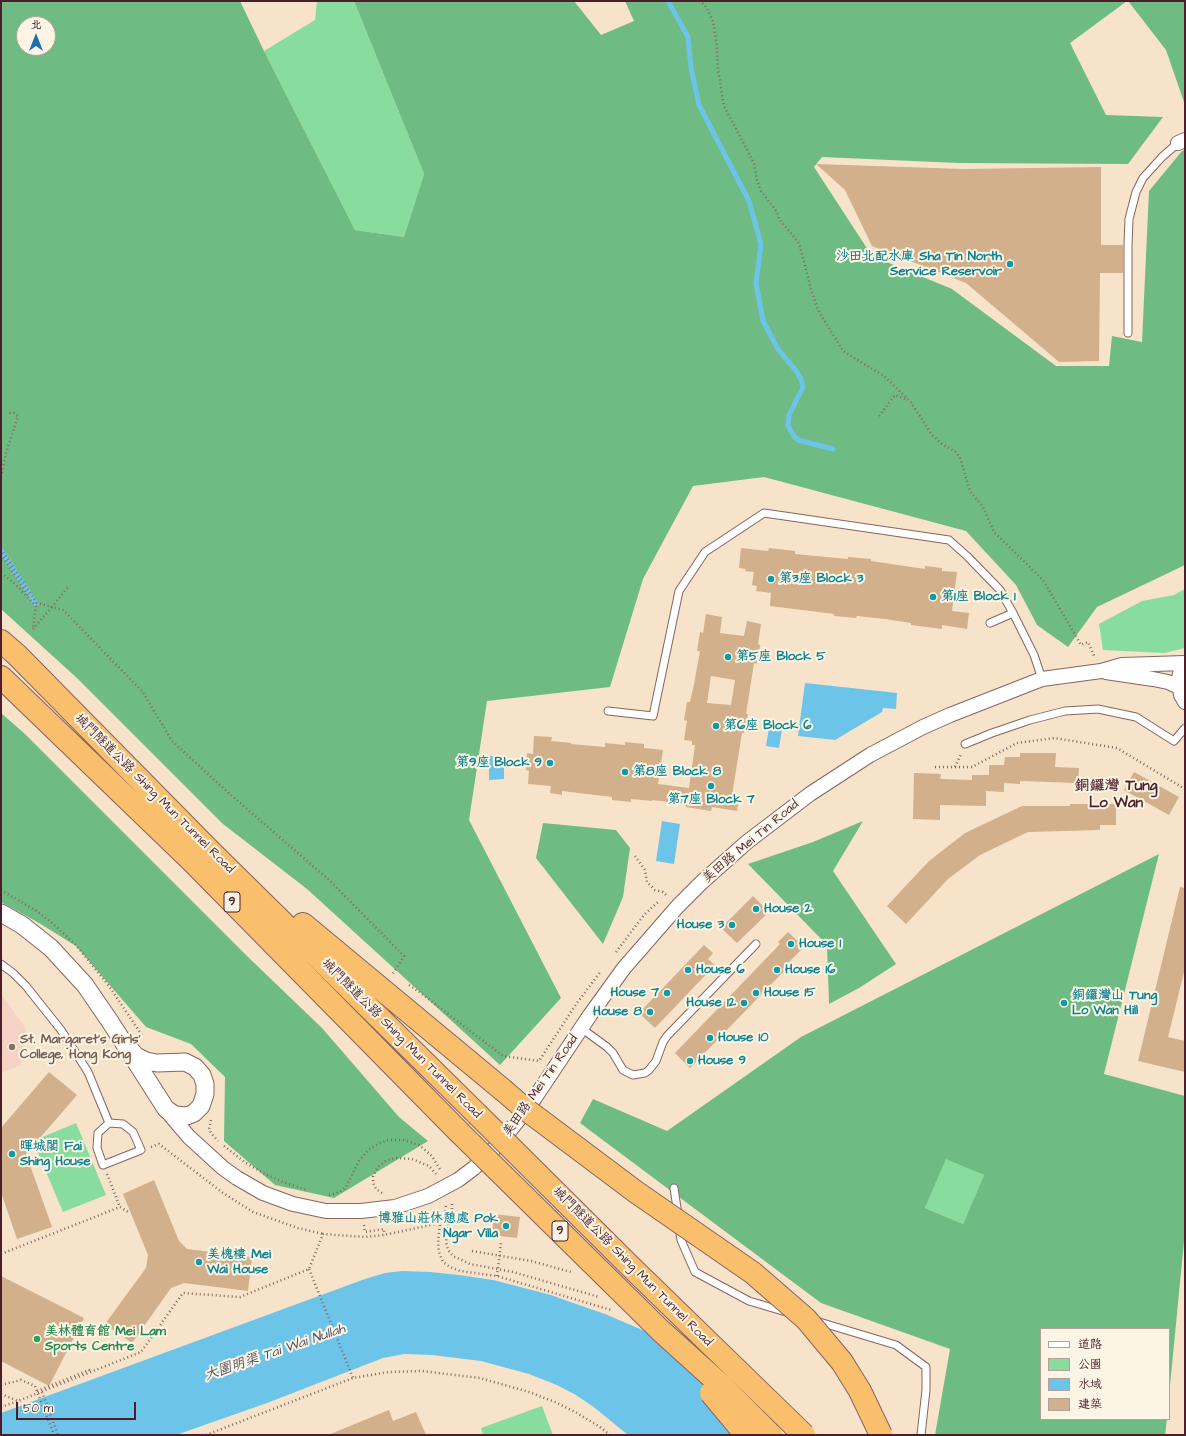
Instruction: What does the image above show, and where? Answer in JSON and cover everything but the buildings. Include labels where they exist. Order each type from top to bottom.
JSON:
[{"type":"highway","name":"城門隧道公路 Shing Mun Tunnel Road","points":[[1,641],[211,852],[638,1274],[804,1435]]},
{"type":"highway","name":"城門隧道公路 Shing Mun Tunnel Road","points":[[1,677],[192,862],[459,1132],[660,1330],[723,1387],[771,1435]]},
{"type":"highway","points":[[211,852],[298,920],[502,1090],[548,1126],[636,1192],[731,1256],[790,1304],[820,1335],[842,1362],[860,1391],[881,1435]]},
{"type":"highway","points":[[660,1330],[746,1435]]},
{"type":"street","name":"美田路 Mei Tin Road","points":[[1,913],[36,935],[64,961],[95,999],[166,1109],[189,1138],[223,1168],[250,1186],[278,1199],[309,1208],[326,1211],[361,1211],[395,1207],[412,1203],[444,1188],[458,1180],[488,1155],[514,1126],[530,1105],[581,1028],[624,968],[678,906],[724,862],[778,818],[842,773],[897,740],[950,714],[1042,679],[1099,665],[1185,664]]},
{"type":"street","points":[[1185,664],[1181,670],[1179,678],[1179,687],[1185,702]]},
{"type":"street","name":"美田路 Mei Tin Road","points":[[1099,665],[1168,682],[1179,687]]},
{"type":"street","points":[[126,1046],[136,1056],[146,1062],[185,1062],[195,1067],[202,1075],[205,1084],[205,1094],[201,1106],[197,1111],[190,1115],[183,1116],[175,1115],[166,1109]]},
{"type":"lane","points":[[1128,333],[1128,245],[1130,219],[1136,192],[1143,178],[1162,157],[1182,142]]},
{"type":"lane","points":[[608,710],[653,716],[679,591],[705,552],[764,513],[949,540],[1000,590],[1034,655],[1042,679]]},
{"type":"lane","points":[[990,623],[1013,613]]},
{"type":"lane","points":[[965,744],[1030,720],[1065,711],[1098,710],[1136,717],[1174,742],[1185,728]]},
{"type":"lane","points":[[581,1028],[607,1047],[613,1053],[623,1070],[634,1075],[645,1074],[656,1061],[663,1042],[667,1036],[756,944]]},
{"type":"lane","points":[[1,964],[26,986],[61,1030],[88,1072],[109,1123]]},
{"type":"lane","points":[[109,1123],[123,1124],[133,1132],[141,1150],[103,1166],[97,1148],[98,1133],[109,1123]]},
{"type":"lane","points":[[674,1188],[681,1240],[695,1272],[748,1301],[896,1345],[926,1367],[926,1390],[921,1435]]},
{"type":"path","points":[[699,1],[705,5],[713,21],[718,70],[724,106],[754,163],[757,180],[761,191],[777,212],[779,219],[799,243],[810,289],[818,310],[843,351],[884,376],[908,400],[932,434],[942,444],[956,452],[960,458],[970,491],[983,507],[994,532],[1043,580],[1081,645],[1088,642],[1099,665]]},
{"type":"path","points":[[879,416],[895,395],[908,400]]},
{"type":"path","points":[[1,477],[6,453],[18,416],[14,413],[7,413]]},
{"type":"path","points":[[1,549],[36,604],[33,630],[68,587]]},
{"type":"path","points":[[1,554],[32,601]]},
{"type":"path","points":[[1,572],[36,604],[52,606],[63,610],[142,691],[172,741],[232,796],[329,880],[404,956],[392,976]]},
{"type":"path","points":[[935,767],[972,767],[1017,743],[1054,738],[1117,748],[1185,789]]},
{"type":"path","points":[[635,856],[645,870],[647,882],[655,890],[663,892],[670,899]]},
{"type":"path","points":[[615,953],[644,915],[658,902]]},
{"type":"path","points":[[405,983],[418,991],[503,1056],[539,1061],[577,1003],[606,966]]},
{"type":"path","points":[[387,1195],[376,1189],[373,1183],[373,1176],[378,1167],[387,1160],[397,1158],[412,1159],[429,1166],[436,1174]]},
{"type":"path","points":[[103,1166],[120,1207],[130,1213]]},
{"type":"path","points":[[446,1206],[440,1223],[438,1243],[439,1252],[443,1262],[450,1267],[460,1271],[497,1276],[614,1310]]},
{"type":"path","points":[[1,1254],[120,1207]]},
{"type":"path","points":[[353,1378],[309,1269],[323,1234],[365,1237],[384,1235],[440,1223]]},
{"type":"path","points":[[364,1224],[365,1232],[384,1229],[384,1235]]},
{"type":"path","points":[[497,1276],[501,1243]]},
{"type":"path","points":[[472,1251],[500,1254],[572,1272]]},
{"type":"path","points":[[1,1407],[141,1352],[183,1293],[240,1297],[309,1269]]},
{"type":"path","points":[[206,1435],[353,1378],[388,1372],[422,1371],[480,1378],[523,1390],[555,1402],[600,1427],[610,1435]]},
{"type":"path","points":[[37,1391],[90,1372]]},
{"type":"path","points":[[1,1385],[21,1380],[35,1386],[54,1435]]},
{"type":"path","points":[[42,1392],[58,1435]]},
{"type":"path","points":[[1,1394],[18,1401]]},
{"type":"shaded area","name":"St. Margaret's Girls' College, Hong Kong","points":[[1,993],[26,1029],[21,1065],[1,1073]]},
{"type":"green space","points":[[1,1],[240,1],[355,230],[404,237],[424,174],[354,1],[574,1],[601,35],[634,21],[625,1],[1127,1],[1070,43],[1106,115],[1163,117],[1128,164],[958,163],[822,157],[814,167],[872,256],[952,289],[1056,366],[1109,366],[1112,336],[1142,342],[1149,191],[1182,151],[1185,150],[1185,565],[1097,607],[1068,647],[1037,625],[1016,585],[966,531],[764,477],[693,486],[643,579],[610,687],[487,701],[469,820],[561,998],[500,1065],[307,889],[223,824],[78,679],[1,609]]},
{"type":"green space","points":[[317,1],[354,1],[424,174],[404,237],[355,230],[264,51],[315,20]]},
{"type":"green space","points":[[1128,1],[1185,1],[1185,105],[1166,50]]},
{"type":"green space","points":[[1185,589],[1185,648],[1164,653],[1103,650],[1099,624],[1142,601],[1174,595]]},
{"type":"green space","points":[[1,713],[25,734],[248,957],[322,1028],[399,1117],[428,1141],[334,1198],[275,1185],[224,1141],[225,1077],[191,1044],[146,1027],[76,946],[1,902]]},
{"type":"green space","points":[[863,821],[833,871],[896,964],[859,988],[829,1004],[827,945],[748,864],[813,842]]},
{"type":"green space","points":[[543,823],[616,830],[630,848],[623,897],[603,944],[536,858]]},
{"type":"green space","points":[[1159,854],[1104,1074],[1185,1096],[1185,1231],[1170,1386],[1170,1328],[1040,1328],[1040,1420],[1167,1420],[1165,1435],[935,1435],[950,1349],[821,1303],[580,1123],[593,1099],[667,1131],[801,1037]],"holes":[[[946,1159],[984,1175],[963,1224],[925,1208]]]},
{"type":"green space","points":[[76,1123],[106,1195],[63,1212],[33,1141]]},
{"type":"green space","points":[[946,1158],[984,1175],[963,1224],[925,1208]]},
{"type":"green space","points":[[542,1406],[553,1435],[483,1435],[481,1428]]},
{"type":"water","points":[[805,683],[897,693],[896,709],[883,708],[882,712],[835,740],[798,736]]},
{"type":"water","points":[[769,728],[782,729],[779,748],[766,746]]},
{"type":"water","points":[[489,756],[504,756],[504,779],[489,780]]},
{"type":"water","points":[[662,821],[680,824],[674,864],[656,861]]},
{"type":"water","name":"大圍明渠 Tai Wai Nullah","points":[[402,1271],[430,1272],[493,1280],[551,1295],[605,1314],[640,1329],[675,1346],[771,1435],[628,1435],[595,1408],[576,1395],[557,1385],[529,1374],[481,1361],[432,1355],[405,1354],[383,1358],[267,1403],[176,1435],[1,1435],[1,1413],[365,1279],[385,1273]]},
{"type":"waterway","points":[[668,1],[688,37],[691,68],[699,105],[749,201],[761,244],[756,283],[763,321],[778,349],[801,379],[803,387],[789,415],[788,426],[798,440],[833,449]]},
{"type":"waterway","points":[[1,550],[36,604]]},
{"type":"place","name":"沙田北配水庫 Sha Tin North Service Reservoir","points":[[1010,264]]},
{"type":"place","name":"第3座 Block 3","points":[[771,579]]},
{"type":"place","name":"第1座 Block 1","points":[[933,597]]},
{"type":"place","name":"第5座 Block 5","points":[[728,657]]},
{"type":"place","name":"第6座 Block 6","points":[[716,726]]},
{"type":"place","name":"第9座 Block 9","points":[[550,763]]},
{"type":"place","name":"第8座 Block 8","points":[[625,772]]},
{"type":"place","name":"第7座 Block 7","points":[[711,786]]},
{"type":"place","name":"House 2","points":[[756,909]]},
{"type":"place","name":"House 3","points":[[732,925]]},
{"type":"place","name":"House 1","points":[[791,944]]},
{"type":"place","name":"House 6","points":[[688,970]]},
{"type":"place","name":"House 16","points":[[777,970]]},
{"type":"place","name":"House 7","points":[[667,993]]},
{"type":"place","name":"House 15","points":[[756,993]]},
{"type":"place","name":"House 12","points":[[744,1003]]},
{"type":"place","name":"銅鑼灣山 Tung Lo Wan Hill","points":[[1064,1003]]},
{"type":"place","name":"House 8","points":[[650,1012]]},
{"type":"place","name":"House 10","points":[[710,1038]]},
{"type":"place","name":"St. Margaret's Girls' College, Hong Kong","points":[[12,1047]]},
{"type":"place","name":"House 9","points":[[690,1061]]},
{"type":"place","name":"暉城閣 Fai Shing House","points":[[12,1154]]},
{"type":"place","name":"博雅山莊休憩處 Pok Ngar Villa","points":[[506,1226]]},
{"type":"place","name":"美槐樓 Mei Wai House","points":[[199,1262]]},
{"type":"place","name":"美林體育館 Mei Lam Sports Centre","points":[[37,1339]]},
{"type":"district","name":"銅鑼灣 Tung Lo Wan","points":[[1116,796]]}]
